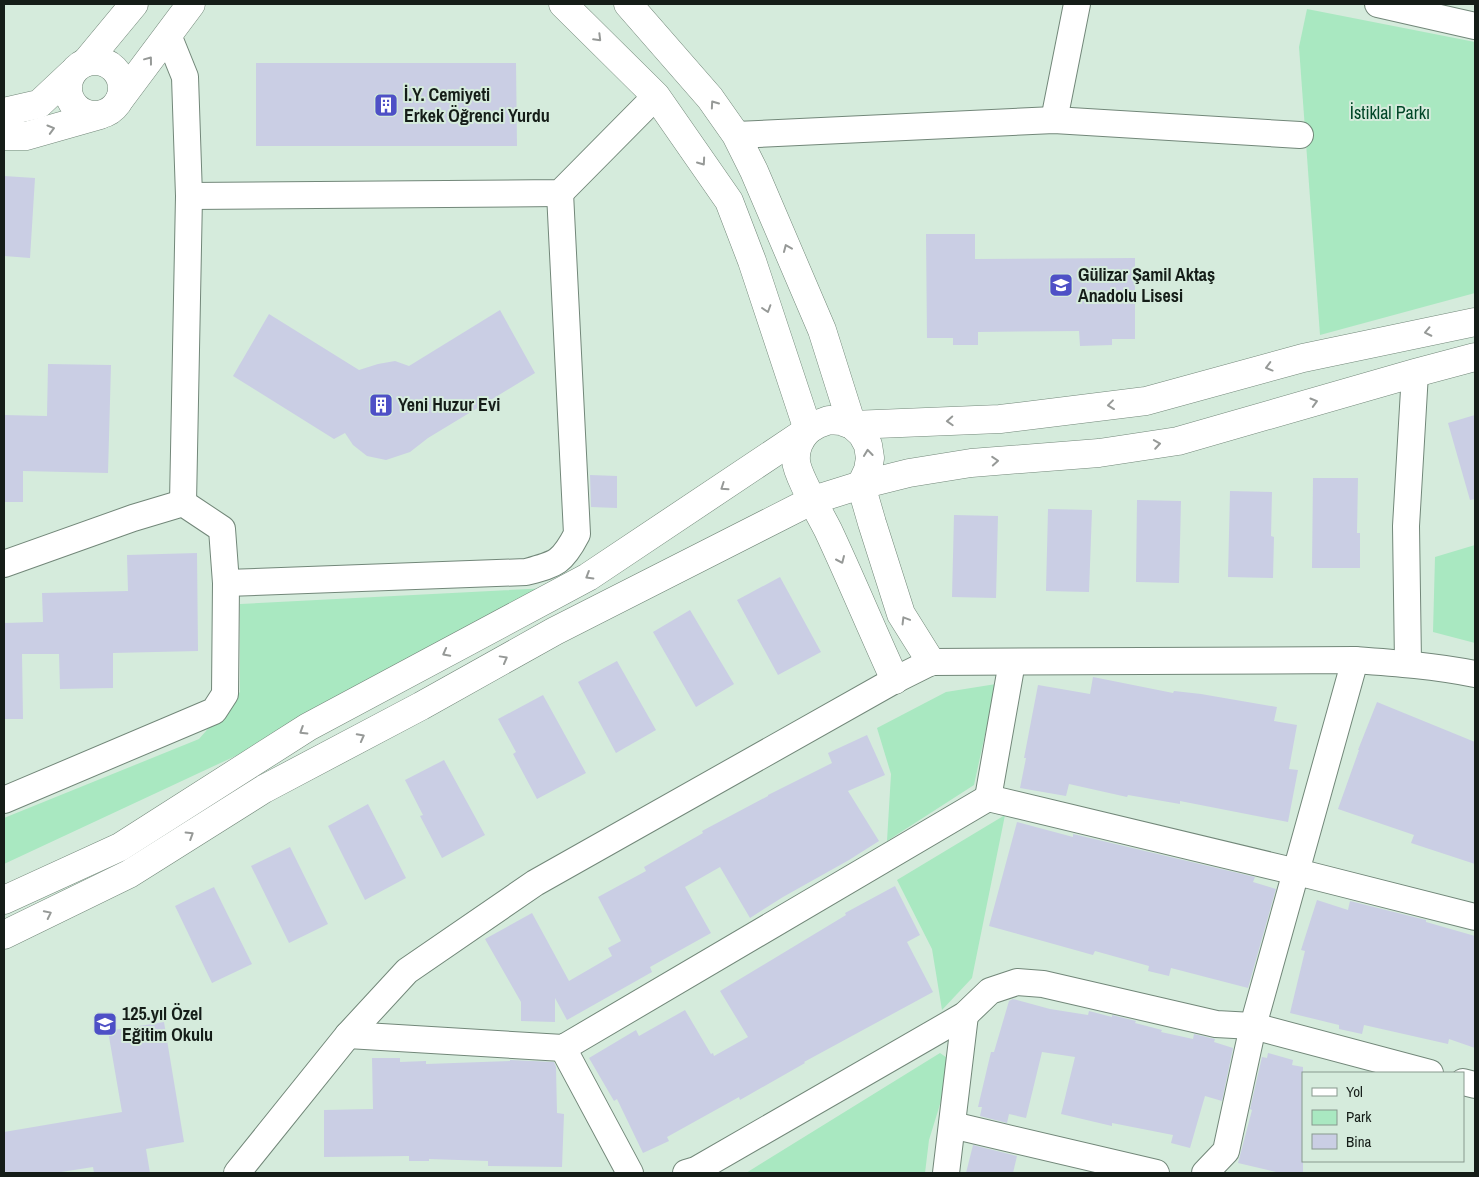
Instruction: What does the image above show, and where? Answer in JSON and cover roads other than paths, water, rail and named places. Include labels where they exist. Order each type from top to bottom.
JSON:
[{"type":"main road","points":[[134,4],[69,81],[70,99],[75,107],[82,112],[91,115],[110,107],[191,4]]},
{"type":"main road","points":[[563,4],[656,96],[729,201],[752,261],[808,430]]},
{"type":"main road","points":[[628,4],[710,98],[736,135],[754,171],[822,330],[852,426]]},
{"type":"main road","points":[[4,112],[39,104],[79,68],[95,61],[104,62],[112,67],[118,73],[122,82],[123,90],[110,107],[26,136],[4,136]]},
{"type":"main road","points":[[852,426],[1000,418],[1146,401],[1304,358],[1475,322]]},
{"type":"main road","points":[[827,347],[857,396],[880,416],[909,423]]},
{"type":"main road","points":[[4,935],[129,874],[264,789],[421,706],[555,630],[813,500],[861,484],[909,473],[971,463],[1099,453],[1178,441],[1415,372],[1475,357]]},
{"type":"main road","points":[[753,467],[779,438],[787,409],[784,360]]},
{"type":"main road","points":[[4,900],[120,847],[308,727],[588,577],[808,430],[829,420],[841,421],[852,426],[862,434],[868,445],[869,464],[861,484],[872,523],[901,614],[931,662]]},
{"type":"main road","points":[[808,430],[800,439],[796,450],[796,462],[799,473],[830,534],[895,680]]},
{"type":"main road","points":[[872,523],[882,494],[909,473]]},
{"type":"main road","points":[[778,518],[813,524],[830,534]]},
{"type":"street","points":[[1054,120],[1077,4]]},
{"type":"street","points":[[1378,4],[1475,26]]},
{"type":"street","points":[[168,35],[185,77],[189,196],[183,503]]},
{"type":"street","points":[[189,196],[560,193],[656,96]]},
{"type":"street","points":[[736,135],[1054,120],[1300,135]]},
{"type":"street","points":[[226,583],[526,572],[551,566],[567,553],[577,534],[560,193]]},
{"type":"street","points":[[1408,663],[1406,526],[1415,372]]},
{"type":"street","points":[[4,800],[214,711],[225,694],[226,583],[222,529],[183,503]]},
{"type":"street","points":[[4,564],[133,518],[183,503]]},
{"type":"street","points":[[1205,1173],[1226,1150],[1254,1026],[1355,660]]},
{"type":"street","points":[[241,1172],[348,1035],[407,971],[535,883],[895,680],[931,662],[1355,660],[1408,663],[1475,674]]},
{"type":"street","points":[[988,798],[1012,662]]},
{"type":"street","points":[[348,1035],[563,1048],[988,798],[1475,917]]},
{"type":"street","points":[[693,1172],[964,1015],[990,991],[1018,982],[1043,984],[1216,1024],[1254,1026],[1426,1072]]},
{"type":"street","points":[[946,1173],[964,1015]]},
{"type":"street","points":[[563,1048],[630,1173]]},
{"type":"street","points":[[952,1125],[1156,1173]]},
{"type":"place","name":"İ.Y. Cemiyeti Erkek Öğrenci Yurdu","points":[[386,105]]},
{"type":"place","name":"Gülizar Şamil Aktaş Anadolu Lisesi","points":[[1061,285]]},
{"type":"place","name":"Yeni Huzur Evi","points":[[381,405]]},
{"type":"place","name":"125.yıl Özel Eğitim Okulu","points":[[105,1024]]},
{"type":"park label","name":"İstiklal Parkı","points":[[1390,113]]}]
